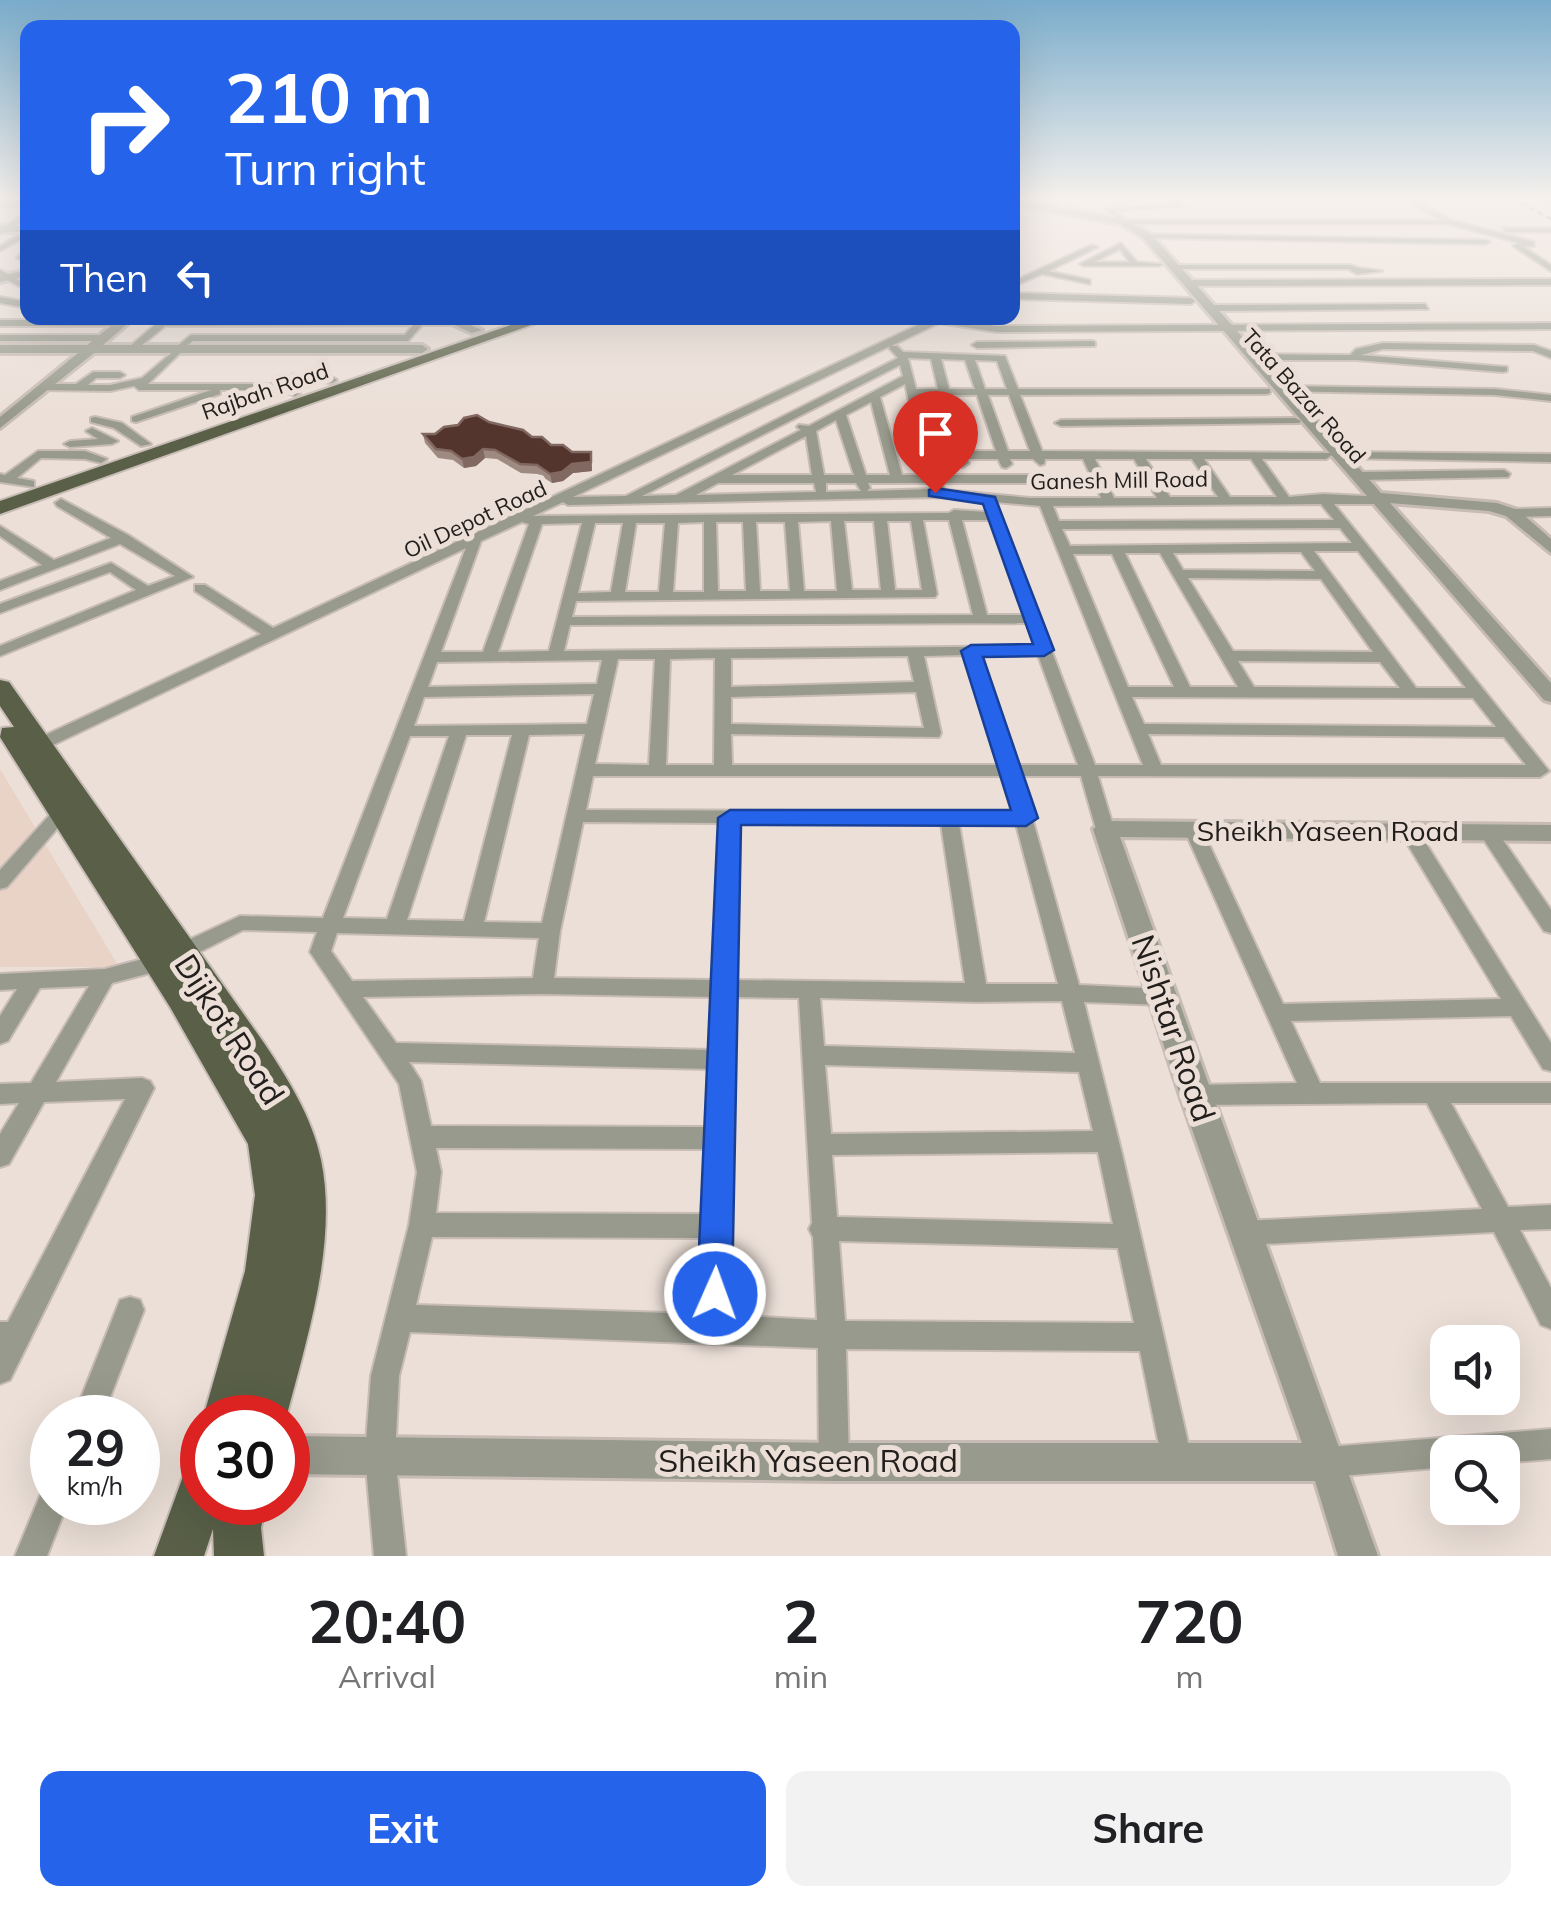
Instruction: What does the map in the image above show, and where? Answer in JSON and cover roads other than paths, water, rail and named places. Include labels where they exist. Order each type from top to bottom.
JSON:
[{"type":"main road","name":"Rajbah Road","points":[[0,508],[145,444],[294,385],[332,380],[492,325]]},
{"type":"main road","name":"Rajbah Road","points":[[3,483],[30,484],[118,459],[523,325]]},
{"type":"main road","name":"Dijkot Road","points":[[0,687],[60,814],[259,1068],[289,1120],[301,1157],[305,1190],[302,1233],[269,1395]]},
{"type":"main road","name":"Dijkot Road","points":[[0,717],[59,769],[170,958],[268,1140],[275,1195],[266,1271],[232,1395]]},
{"type":"main road","points":[[180,1556],[190,1525]]},
{"type":"main road","points":[[238,1525],[239,1556]]},
{"type":"street","name":"Tata Bazar Road","points":[[1172,271],[1212,308],[1220,327],[1252,357],[1295,421],[1359,489],[1381,500]]},
{"type":"street","name":"Tata Bazar Road","points":[[1178,271],[1273,390],[1343,456],[1541,674],[1551,696]]},
{"type":"street","points":[[1429,271],[1456,271]]},
{"type":"street","points":[[1020,282],[1042,272],[1087,282]]},
{"type":"street","points":[[1114,302],[1192,291],[1551,282]]},
{"type":"street","points":[[1020,287],[1054,289],[1065,284]]},
{"type":"street","points":[[1192,291],[1331,290]]},
{"type":"street","points":[[1020,296],[1109,296],[1118,306],[1020,306]]},
{"type":"street","points":[[1212,308],[1425,308]]},
{"type":"street","points":[[1082,315],[1094,338],[1191,338],[1184,328],[1220,327],[1551,326]]},
{"type":"street","points":[[58,338],[78,325]]},
{"type":"street","points":[[0,424],[118,325]]},
{"type":"street","points":[[132,349],[159,325]]},
{"type":"street","points":[[294,385],[139,387],[190,338],[408,338],[417,325]]},
{"type":"street","points":[[466,325],[476,330]]},
{"type":"street","name":"Oil Depot Road","points":[[31,748],[475,541],[529,520],[558,502],[926,325]]},
{"type":"street","points":[[974,325],[997,329],[1089,329]]},
{"type":"street","points":[[0,338],[103,338]]},
{"type":"street","points":[[889,342],[1092,344]]},
{"type":"street","points":[[889,342],[902,357],[941,493]]},
{"type":"street","points":[[1353,358],[1359,350],[1383,346],[1534,348],[1551,355]]},
{"type":"street","points":[[0,351],[418,351]]},
{"type":"street","points":[[86,351],[178,351]]},
{"type":"street","points":[[936,356],[967,479]]},
{"type":"street","points":[[969,356],[1011,479]]},
{"type":"street","points":[[626,499],[902,357],[1001,358],[1048,479],[1054,525],[1154,770]]},
{"type":"street","points":[[1252,357],[1353,358],[1503,369]]},
{"type":"street","points":[[78,387],[93,375],[120,375]]},
{"type":"street","points":[[679,499],[712,478],[908,378]]},
{"type":"street","points":[[44,387],[110,388],[145,381]]},
{"type":"street","points":[[136,419],[231,387]]},
{"type":"street","points":[[912,392],[1495,392],[1551,398]]},
{"type":"street","points":[[874,396],[897,478]]},
{"type":"street","points":[[1532,397],[1551,409]]},
{"type":"street","points":[[750,410],[810,430]]},
{"type":"street","points":[[840,414],[867,498]]},
{"type":"street","points":[[95,420],[129,431],[145,444]]},
{"type":"street","points":[[1062,423],[1295,421]]},
{"type":"street","points":[[44,444],[112,441],[92,430],[110,423]]},
{"type":"street","points":[[810,430],[822,498]]},
{"type":"street","points":[[3,483],[38,454],[118,459]]},
{"type":"street","points":[[928,455],[1326,455]]},
{"type":"street","points":[[1088,455],[1109,500]]},
{"type":"street","points":[[1138,455],[1164,500]]},
{"type":"street","points":[[1196,455],[1225,499]]},
{"type":"street","points":[[1254,455],[1284,498]]},
{"type":"street","points":[[1343,456],[1551,458]]},
{"type":"street","points":[[1360,476],[1504,474]]},
{"type":"street","points":[[712,478],[1048,479]]},
{"type":"street","name":"Ganesh Mill Road","points":[[558,502],[867,498],[941,493],[992,508],[1053,501],[1381,500]]},
{"type":"street","points":[[1323,498],[1545,778]]},
{"type":"street","points":[[1381,500],[1491,506],[1512,513],[1544,534],[1551,548]]},
{"type":"street","points":[[0,651],[186,577],[61,503]]},
{"type":"street","points":[[488,657],[529,520],[880,518],[992,508]]},
{"type":"street","name":"Nishtar Road","points":[[992,508],[1088,770],[1196,1095],[1358,1556]]},
{"type":"street","points":[[1512,513],[1551,512]]},
{"type":"street","points":[[954,514],[981,619]]},
{"type":"street","points":[[570,597],[930,594],[916,515]]},
{"type":"street","points":[[749,518],[753,596]]},
{"type":"street","points":[[791,518],[797,595]]},
{"type":"street","points":[[837,518],[844,594]]},
{"type":"street","points":[[880,518],[888,594]]},
{"type":"street","points":[[666,596],[672,519]]},
{"type":"street","points":[[710,519],[710,596]]},
{"type":"street","points":[[555,656],[589,520]]},
{"type":"street","points":[[616,597],[630,520]]},
{"type":"street","points":[[1054,525],[1343,524]]},
{"type":"street","points":[[0,530],[53,566]]},
{"type":"street","points":[[0,586],[123,538]]},
{"type":"street","points":[[390,1556],[380,1456],[385,1376],[422,1225],[430,1172],[410,1081],[320,952],[475,541]]},
{"type":"street","points":[[1305,548],[1412,693]]},
{"type":"street","points":[[1065,550],[1361,548]]},
{"type":"street","points":[[1164,549],[1248,691]]},
{"type":"street","points":[[1116,550],[1184,692]]},
{"type":"street","points":[[0,609],[111,567],[146,591]]},
{"type":"street","points":[[1178,574],[1322,575]]},
{"type":"street","points":[[200,588],[273,635]]},
{"type":"street","points":[[564,621],[1034,619]]},
{"type":"street","points":[[432,657],[1044,650]]},
{"type":"street","points":[[971,651],[1026,818],[1107,1141],[1177,1460]]},
{"type":"street","points":[[723,729],[933,733],[914,652]]},
{"type":"street","points":[[657,770],[663,654]]},
{"type":"street","points":[[723,654],[723,770]]},
{"type":"street","points":[[542,986],[550,931],[610,655]]},
{"type":"street","points":[[1228,656],[1384,657]]},
{"type":"street","points":[[723,692],[922,687]]},
{"type":"street","points":[[418,692],[603,689]]},
{"type":"street","points":[[1122,692],[1476,693]]},
{"type":"street","points":[[404,731],[594,729]]},
{"type":"street","points":[[1138,729],[1508,732]]},
{"type":"street","points":[[394,928],[459,730]]},
{"type":"street","points":[[472,929],[522,730]]},
{"type":"street","points":[[586,770],[1154,770],[1545,778]]},
{"type":"street","points":[[0,882],[60,814]]},
{"type":"street","points":[[576,816],[1026,818]]},
{"type":"street","points":[[714,1328],[730,818]]},
{"type":"street","points":[[950,820],[977,994]]},
{"type":"street","name":"Sheikh Yaseen Road","points":[[1105,829],[1551,833]]},
{"type":"street","points":[[1193,829],[1312,1094]]},
{"type":"street","points":[[1408,830],[1551,1062]]},
{"type":"street","points":[[1487,830],[1551,926]]},
{"type":"street","points":[[0,982],[105,977],[170,958],[240,923],[550,931]]},
{"type":"street","points":[[0,1156],[105,977]]},
{"type":"street","points":[[0,1035],[34,982]]},
{"type":"street","points":[[346,989],[542,986],[977,994],[1070,992],[1164,998]]},
{"type":"street","points":[[809,991],[832,1335],[834,1462]]},
{"type":"street","points":[[1276,1013],[1517,1006]]},
{"type":"street","points":[[390,1052],[722,1060]]},
{"type":"street","points":[[812,1054],[1088,1063]]},
{"type":"street","points":[[0,1094],[142,1088],[8,1336],[0,1370]]},
{"type":"street","points":[[1434,1093],[1551,1315]]},
{"type":"street","points":[[1196,1095],[1551,1093]]},
{"type":"street","points":[[422,1137],[720,1138]]},
{"type":"street","points":[[818,1146],[1107,1141]]},
{"type":"street","points":[[1244,1232],[1551,1217]]},
{"type":"street","points":[[422,1225],[717,1226]]},
{"type":"street","points":[[822,1229],[1126,1236]]},
{"type":"street","points":[[96,1395],[130,1310]]},
{"type":"street","points":[[398,1318],[832,1335],[1151,1337]]},
{"type":"street","points":[[1328,1462],[1551,1444]]},
{"type":"street","name":"Sheikh Yaseen Road","points":[[310,1455],[834,1462],[1328,1462]]},
{"type":"street","points":[[32,1556],[44,1525]]},
{"type":"waterway","points":[[433,352],[510,325]]}]
